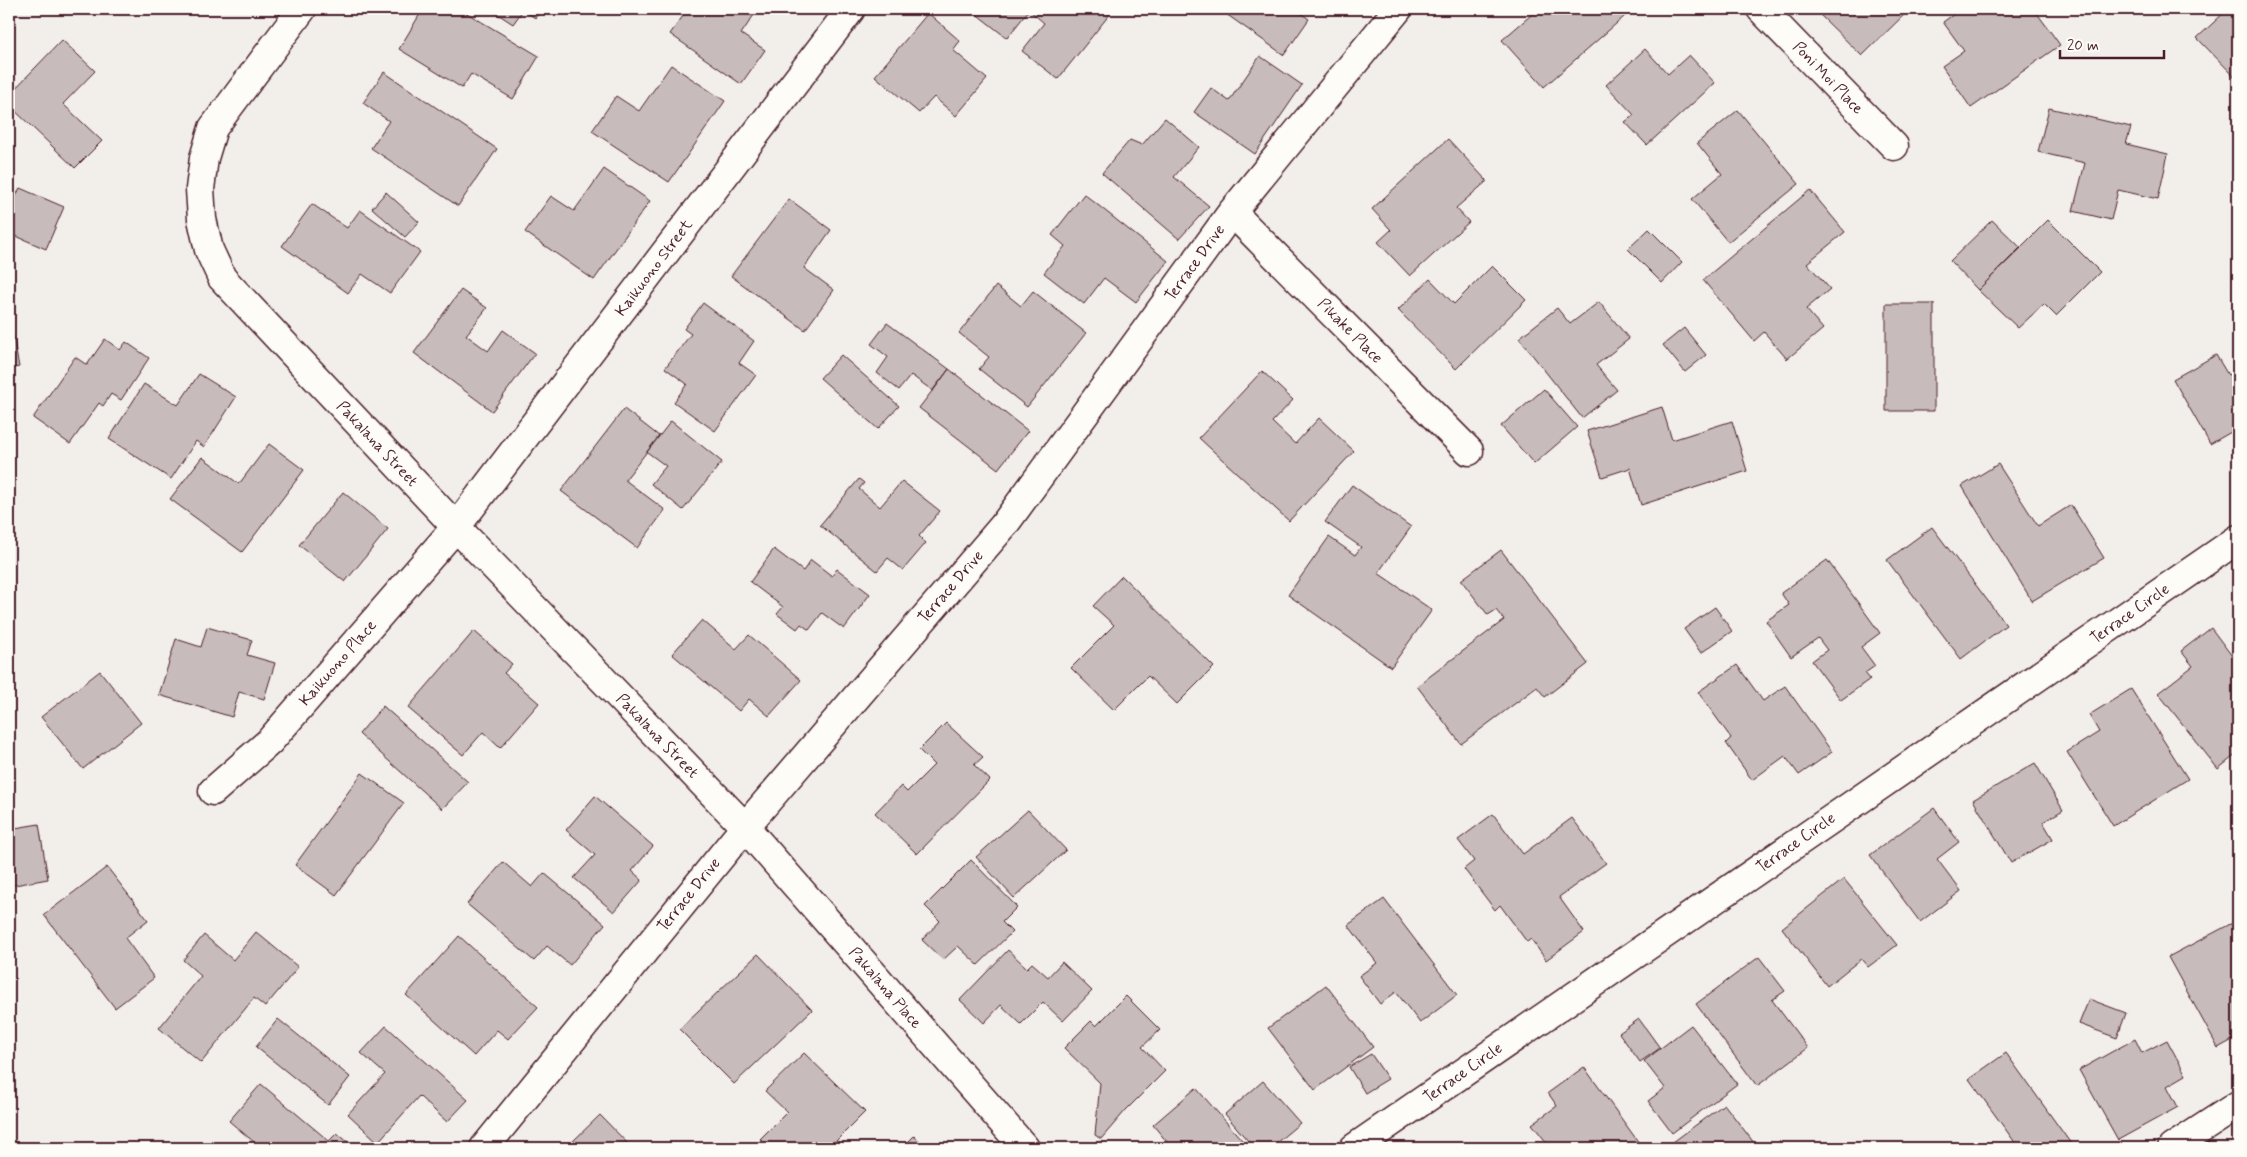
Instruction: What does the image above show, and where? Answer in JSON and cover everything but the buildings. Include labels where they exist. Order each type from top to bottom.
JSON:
[{"type":"street","name":"Pakalana Street","points":[[302,9],[213,128],[204,158],[200,189],[202,220],[209,250],[222,278],[456,527],[744,827]]},
{"type":"street","name":"Kaikuono Street","points":[[456,527],[851,9]]},
{"type":"street","name":"Terrace Drive","points":[[484,1148],[744,827],[1004,525],[1232,212],[1398,9]]},
{"type":"street","name":"Poni Moi Place","points":[[1761,9],[1894,146]]},
{"type":"street","name":"Pikake Place","points":[[1232,212],[1468,451]]},
{"type":"street","name":"Kaikuono Place","points":[[213,790],[269,742],[456,527]]},
{"type":"street","name":"Terrace Circle","points":[[1354,1148],[2238,539]]},
{"type":"street","name":"Pakalana Place","points":[[744,827],[1025,1148]]},
{"type":"street","points":[[2172,1148],[2238,1105]]}]
